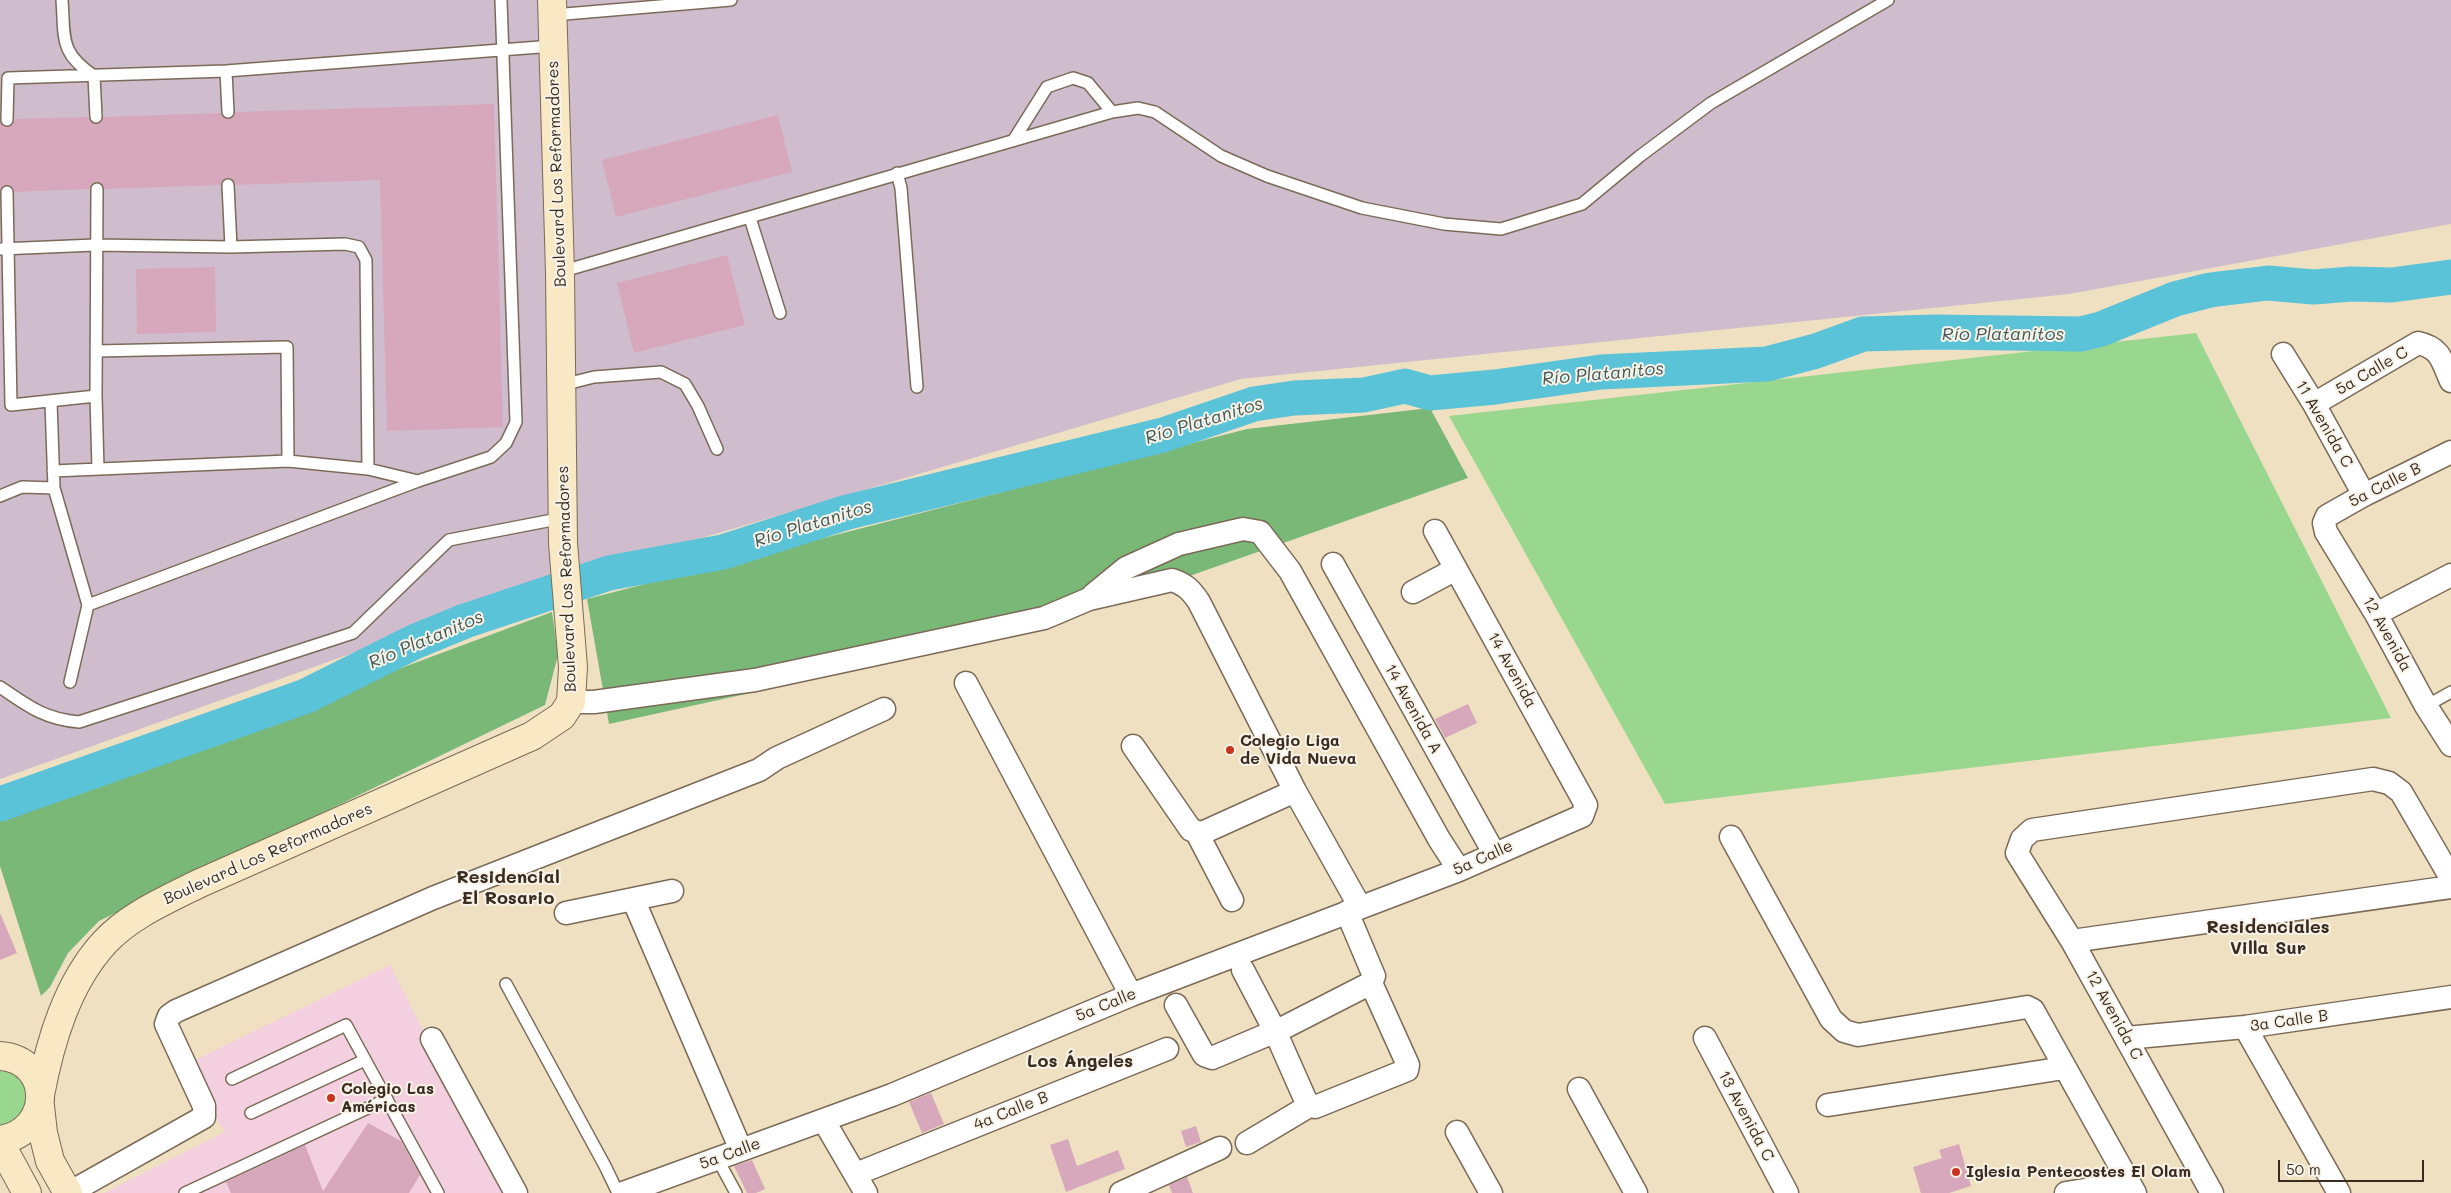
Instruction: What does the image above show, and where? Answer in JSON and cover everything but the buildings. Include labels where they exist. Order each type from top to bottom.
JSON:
[{"type":"main road","name":"Boulevard Los Reformadores","points":[[40,1100],[46,1062],[56,1030],[75,983],[105,942],[144,911],[198,884],[532,736],[562,716],[571,702],[573,667],[563,530],[560,272],[552,8]]},
{"type":"main road","points":[[0,1040],[12,1044],[28,1045],[48,1037],[56,1030]]},
{"type":"main road","points":[[0,1056],[19,1061],[28,1067],[39,1084],[43,1133],[50,1162],[68,1193]]},
{"type":"main road","points":[[28,1193],[0,1142],[20,1134],[30,1126],[40,1100]]},
{"type":"street","name":"5a Calle C","points":[[2314,404],[2418,344],[2431,346],[2439,355],[2451,381]]},
{"type":"street","name":"11 Avenida C","points":[[2283,354],[2314,404],[2364,495]]},
{"type":"street","name":"5a Calle B","points":[[2324,523],[2327,516],[2364,495],[2451,452]]},
{"type":"street","name":"12 Avenida","points":[[2324,523],[2326,532],[2376,614],[2426,706],[2451,745]]},
{"type":"street","points":[[1089,599],[1126,568],[1179,544],[1243,529],[1260,532],[1290,571],[1459,870]]},
{"type":"street","name":"14 Avenida","points":[[1435,531],[1586,805],[1586,811]]},
{"type":"street","name":"14 Avenida A","points":[[1333,564],[1494,853]]},
{"type":"street","points":[[1413,592],[1456,569]]},
{"type":"street","points":[[2376,614],[2451,575]]},
{"type":"street","points":[[571,702],[594,702],[755,680],[1044,618],[1089,599],[1172,580],[1183,583],[1192,590],[1354,910],[1374,976],[1371,983],[1274,1031],[1212,1058],[1204,1055],[1176,1005]]},
{"type":"street","points":[[966,683],[1131,995]]},
{"type":"street","points":[[68,1193],[204,1117],[204,1106],[166,1024],[169,1016],[176,1011],[433,898],[759,770],[776,758],[884,709]]},
{"type":"street","points":[[1133,746],[1191,830],[1197,833],[1202,833],[1294,791]]},
{"type":"street","name":"12 Avenida C","points":[[2212,1193],[2072,941],[2017,853],[2022,839],[2032,830],[2042,828],[2373,779],[2389,783],[2401,792],[2451,878]]},
{"type":"street","name":"5a Calle","points":[[623,1193],[655,1188],[717,1158],[824,1121],[1131,995],[1459,870],[1582,816],[1586,811]]},
{"type":"street","points":[[1197,833],[1232,900]]},
{"type":"street","points":[[1732,837],[1831,1019],[1844,1030],[1858,1035],[2027,1006],[2033,1010],[2132,1188],[2066,1193]]},
{"type":"street","points":[[2072,941],[2451,887]]},
{"type":"street","points":[[566,913],[672,891]]},
{"type":"street","points":[[633,899],[741,1150]]},
{"type":"street","points":[[1244,970],[1309,1106]]},
{"type":"street","points":[[1247,1143],[1309,1106],[1315,1107],[1408,1070],[1408,1065],[1371,983]]},
{"type":"street","name":"3a Calle B","points":[[2126,1038],[2245,1027],[2451,998]]},
{"type":"street","points":[[2245,1027],[2339,1193]]},
{"type":"street","name":"13 Avenida C","points":[[1705,1038],[1787,1193]]},
{"type":"street","points":[[432,1039],[516,1193]]},
{"type":"street","name":"4a Calle B","points":[[861,1184],[1167,1049]]},
{"type":"street","points":[[1828,1105],[2064,1068]]},
{"type":"street","points":[[1579,1090],[1636,1193]]},
{"type":"street","points":[[824,1121],[861,1184]]},
{"type":"street","points":[[1457,1132],[1491,1193]]},
{"type":"street","points":[[1121,1193],[1220,1148]]},
{"type":"lane","points":[[62,0],[66,48],[75,63],[94,76]]},
{"type":"lane","points":[[88,605],[418,480],[491,457],[506,443],[516,422],[501,0]]},
{"type":"lane","points":[[552,8],[731,0]]},
{"type":"lane","points":[[560,272],[1112,112],[1138,108],[1155,112],[1222,156],[1267,176],[1362,208],[1444,224],[1501,229],[1582,204],[1640,156],[1711,103],[1888,0]]},
{"type":"lane","points":[[7,120],[8,78],[226,71],[553,46]]},
{"type":"lane","points":[[226,71],[228,112]]},
{"type":"lane","points":[[94,76],[96,117]]},
{"type":"lane","points":[[1013,141],[1047,86],[1073,78],[1079,78],[1088,83],[1112,112]]},
{"type":"lane","points":[[897,174],[901,188],[917,387]]},
{"type":"lane","points":[[228,185],[231,247]]},
{"type":"lane","points":[[97,189],[95,245],[98,469]]},
{"type":"lane","points":[[7,192],[4,249],[12,405],[96,396]]},
{"type":"lane","points":[[750,218],[780,313]]},
{"type":"lane","points":[[4,249],[95,245],[231,247],[345,244],[359,247],[366,260],[368,469]]},
{"type":"lane","points":[[96,351],[287,347],[288,461]]},
{"type":"lane","points":[[562,385],[594,377],[661,372],[685,384],[698,406],[716,449]]},
{"type":"lane","points":[[51,402],[54,488],[88,605],[70,682]]},
{"type":"lane","points":[[53,471],[288,461],[368,469],[418,480]]},
{"type":"lane","points":[[0,496],[22,487],[54,488]]},
{"type":"lane","points":[[0,687],[33,709],[57,720],[79,722],[353,633],[449,540],[563,530]]},
{"type":"lane","points":[[2426,706],[2451,692]]},
{"type":"lane","points":[[506,984],[601,1158],[618,1193]]},
{"type":"lane","points":[[232,1079],[346,1025],[438,1193]]},
{"type":"lane","points":[[251,1113],[366,1060]]},
{"type":"lane","points":[[185,1193],[386,1098]]},
{"type":"lane","points":[[717,1158],[736,1193]]},
{"type":"shaded area","points":[[0,0],[2451,0],[2451,224],[2069,294],[1241,379],[549,583],[0,779]]},
{"type":"shaded area","name":"Colegio Las Américas","points":[[390,965],[506,1193],[104,1193],[225,1132],[185,1065]]},
{"type":"green space","points":[[2196,333],[2391,718],[1665,804],[1449,416]]},
{"type":"green space","points":[[1430,408],[1468,478],[1033,631],[609,724],[587,599],[1247,429]]},
{"type":"green space","points":[[552,612],[558,655],[545,705],[99,921],[68,953],[50,987],[41,996],[0,866],[0,817]]},
{"type":"green space","points":[[0,1071],[16,1077],[21,1082],[27,1097],[23,1113],[18,1120],[0,1128]]},
{"type":"waterway","name":"Río Platanitos","points":[[0,804],[306,696],[414,642],[465,621],[609,573],[723,552],[844,513],[1163,435],[1254,404],[1294,398],[1364,395],[1405,386],[1430,393],[1495,387],[1601,372],[1767,364],[1816,351],[1863,334],[1935,332],[2081,334],[2101,329],[2175,299],[2210,290],[2268,283],[2314,287],[2351,284],[2392,285],[2451,277]]},
{"type":"place","name":"Colegio Liga de Vida Nueva","points":[[1230,750]]},
{"type":"place","name":"Colegio Las Américas","points":[[331,1098]]},
{"type":"place","name":"Iglesia Pentecostes El Olam","points":[[1956,1172]]},
{"type":"district","name":"Residencial El Rosario","points":[[508,888]]},
{"type":"district","name":"Residenciales Villa Sur","points":[[2268,938]]},
{"type":"district","name":"Los Ángeles","points":[[1080,1061]]}]
